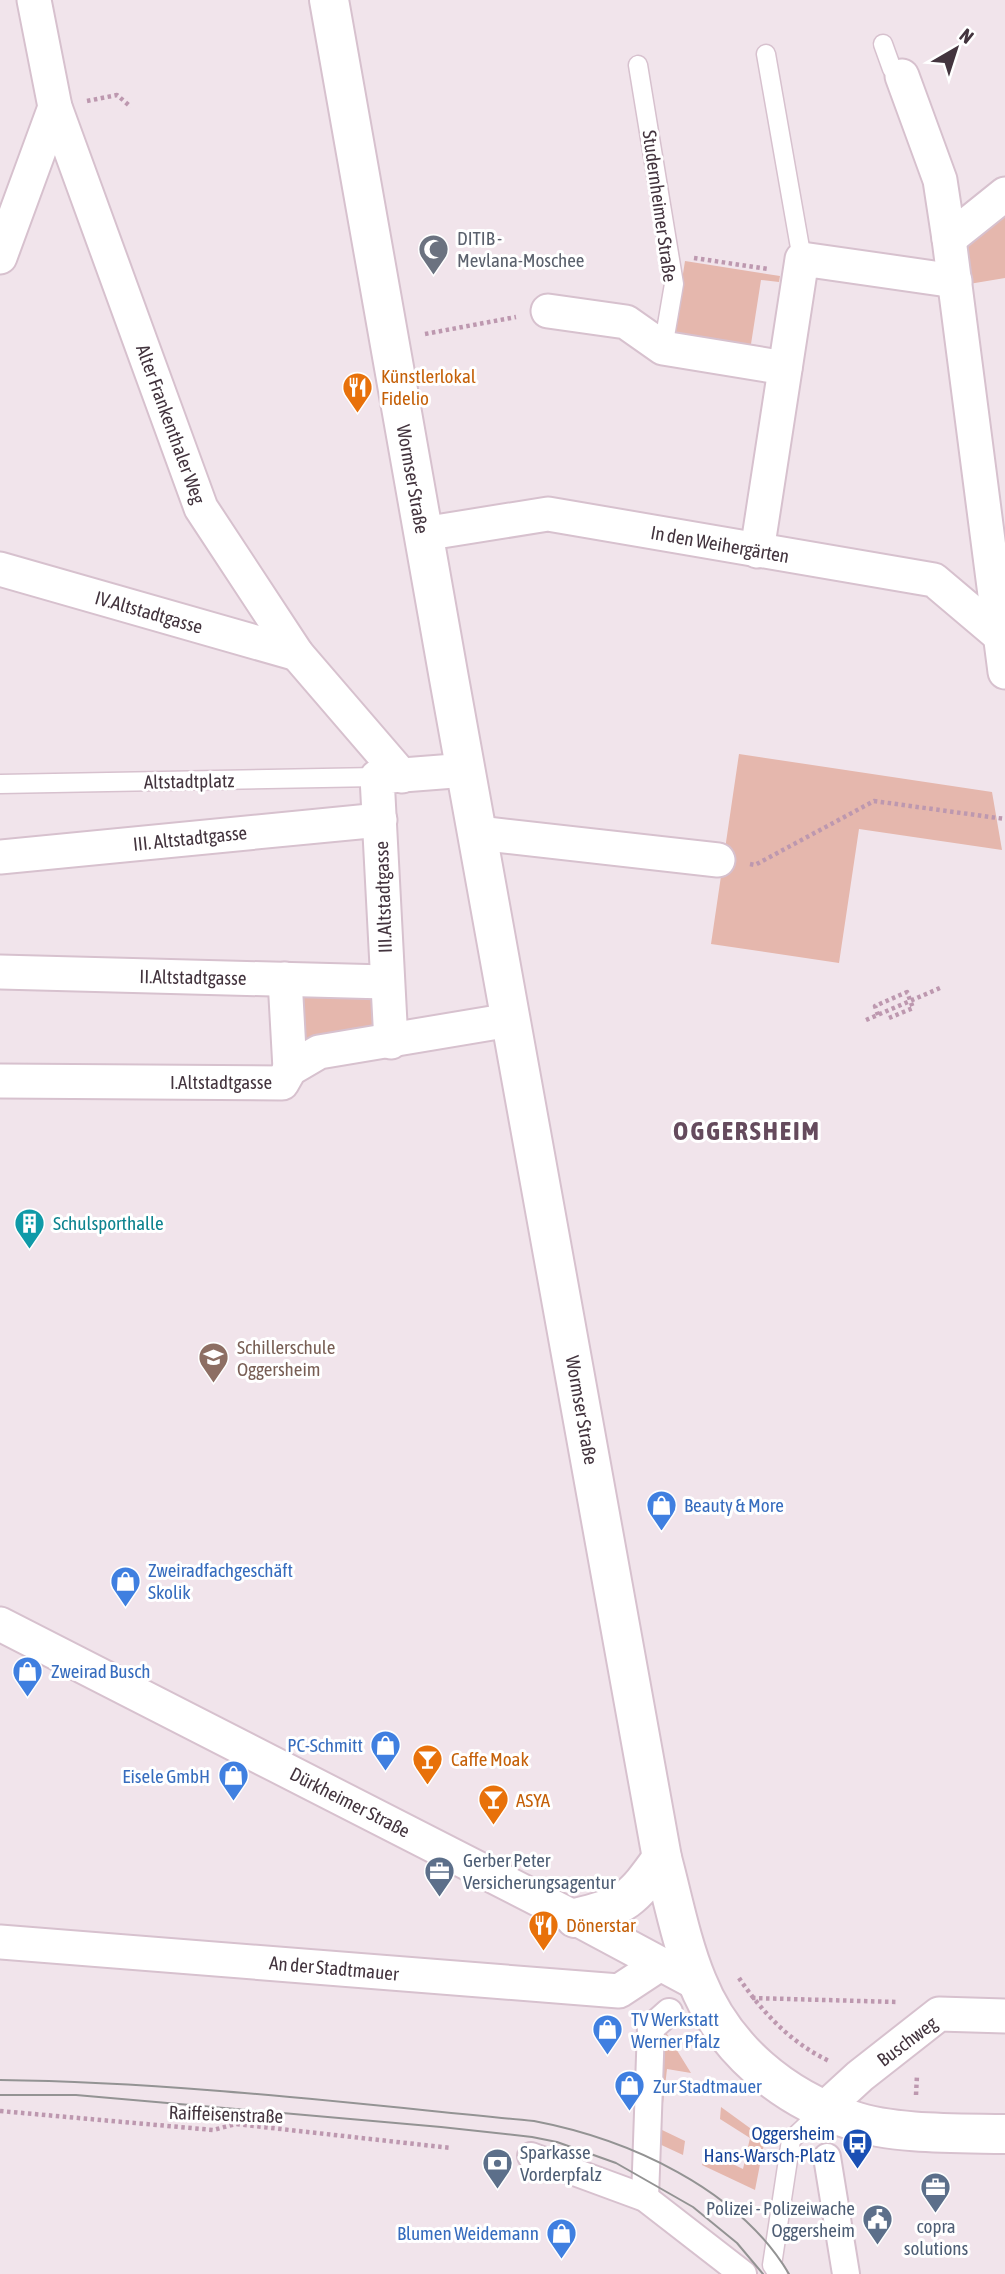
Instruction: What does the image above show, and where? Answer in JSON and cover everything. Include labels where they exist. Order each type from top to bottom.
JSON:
[{"type":"street","name":"Alter Frankenthaler Weg","points":[[34,0],[55,107],[201,508],[297,654],[390,776]]},
{"type":"street","name":"Wormser Straße","points":[[329,0],[662,1858],[684,1945],[698,1984]]},
{"type":"street","points":[[902,76],[940,180],[1005,671]]},
{"type":"street","points":[[0,257],[55,107]]},
{"type":"street","points":[[949,239],[1005,194]]},
{"type":"street","points":[[757,551],[800,267],[955,281]]},
{"type":"street","points":[[548,311],[626,322],[663,348],[785,368]]},
{"type":"street","name":"In den Weihergärten","points":[[423,534],[548,514],[934,580],[999,635]]},
{"type":"street","name":"IV.Altstadtgasse","points":[[0,569],[297,654]]},
{"type":"street","points":[[390,776],[467,770]]},
{"type":"street","name":"III.Altstadtgasse","points":[[390,776],[380,820],[391,1042]]},
{"type":"street","name":"III. Altstadtgasse","points":[[0,857],[380,820]]},
{"type":"street","points":[[478,833],[718,860]]},
{"type":"street","name":"II.Altstadtgasse","points":[[0,972],[386,982]]},
{"type":"street","points":[[285,979],[290,1069]]},
{"type":"street","name":"I.Altstadtgasse","points":[[0,1081],[282,1083],[290,1069],[319,1052],[510,1020]]},
{"type":"street","name":"Dürkheimer Straße","points":[[0,1623],[575,1918],[698,1984]]},
{"type":"street","points":[[575,1918],[603,1912],[629,1900],[662,1858]]},
{"type":"street","name":"An der Stadtmauer","points":[[0,1942],[619,1991],[660,1964]]},
{"type":"street","points":[[698,1984],[719,2022],[742,2053],[762,2072],[790,2092],[824,2109],[852,2121],[899,2129],[1005,2134]]},
{"type":"street","points":[[645,2198],[651,2028],[668,2012]]},
{"type":"street","name":"Buschweg","points":[[824,2109],[860,2076],[939,2014],[1005,2016]]},
{"type":"street","points":[[531,2155],[645,2198],[743,2274]]},
{"type":"street","points":[[827,2157],[846,2274]]},
{"type":"lane","points":[[883,44],[892,69],[902,76]]},
{"type":"lane","points":[[766,54],[800,267]]},
{"type":"lane","name":"Studernheimer Straße","points":[[638,65],[674,284],[663,348]]},
{"type":"lane","name":"Altstadtplatz","points":[[0,784],[390,776]]},
{"type":"lane","points":[[778,2274],[772,2264],[791,2140],[824,2109]]},
{"type":"path","points":[[55,107],[117,95],[131,107]]},
{"type":"path","points":[[669,254],[800,267]]},
{"type":"path","points":[[388,341],[548,311]]},
{"type":"path","points":[[718,860],[755,865],[874,802],[1005,819]]},
{"type":"path","points":[[866,1020],[940,988]]},
{"type":"path","points":[[878,1015],[875,1006],[907,992],[913,1008],[889,1018]]},
{"type":"path","points":[[735,1972],[752,1998],[784,2032],[810,2053],[860,2076]]},
{"type":"path","points":[[752,1998],[926,2003],[939,2014]]},
{"type":"path","points":[[916,2096],[918,2073]]},
{"type":"path","name":"Raiffeisenstraße","points":[[0,2111],[213,2130],[236,2124],[451,2148]]},
{"type":"shaded area","points":[[1005,216],[1005,278],[969,284],[967,246]]},
{"type":"shaded area","points":[[685,261],[780,276],[779,282],[761,280],[751,344],[766,347],[765,353],[673,337]]},
{"type":"shaded area","points":[[739,754],[992,792],[1002,850],[859,829],[839,963],[711,944]]},
{"type":"shaded area","points":[[285,979],[386,982],[391,1042],[290,1069]]},
{"type":"shaded area","points":[[665,2031],[691,2073],[667,2069],[660,2129],[685,2141],[683,2155],[655,2142]]},
{"type":"shaded area","points":[[721,2107],[765,2139],[755,2190],[702,2165],[708,2152],[743,2169],[750,2138],[720,2119]]},
{"type":"tram line","points":[[0,2080],[134,2085],[267,2095],[534,2121],[570,2129],[643,2155],[678,2172],[711,2193],[741,2216],[767,2243],[789,2274]]},
{"type":"tram line","points":[[0,2095],[76,2095],[441,2127],[557,2142],[616,2163],[693,2207],[737,2243],[763,2274]]},
{"type":"place","name":"DITIB - Mevlana-Moschee","points":[[434,276]]},
{"type":"place","name":"Künstlerlokal Fidelio","points":[[358,414]]},
{"type":"place","name":"Schulsporthalle","points":[[30,1250]]},
{"type":"place","name":"Schillerschule Oggersheim","points":[[214,1385]]},
{"type":"place","name":"Beauty & More","points":[[661,1532]]},
{"type":"place","name":"Zweiradfachgeschäft Skolik","points":[[125,1608]]},
{"type":"place","name":"Zweirad Busch","points":[[28,1698]]},
{"type":"place","name":"PC-Schmitt","points":[[386,1772]]},
{"type":"place","name":"Caffe Moak","points":[[428,1786]]},
{"type":"place","name":"Eisele GmbH","points":[[233,1803]]},
{"type":"place","name":"ASYA","points":[[493,1827]]},
{"type":"place","name":"Gerber Peter Versicherungsagentur","points":[[440,1898]]},
{"type":"place","name":"Dönerstar","points":[[543,1952]]},
{"type":"place","name":"TV Werkstatt Werner Pfalz","points":[[608,2057]]},
{"type":"place","name":"Zur Stadtmauer","points":[[630,2113]]},
{"type":"place","name":"Oggersheim Hans-Warsch-Platz","points":[[858,2171]]},
{"type":"place","name":"Sparkasse Vorderpfalz","points":[[497,2190]]},
{"type":"place","name":"copra solutions","points":[[936,2214]]},
{"type":"place","name":"Polizei - Polizeiwache Oggersheim","points":[[878,2246]]},
{"type":"place","name":"Blumen Weidemann","points":[[562,2260]]},
{"type":"district","name":"OGGERSHEIM","points":[[747,1131]]}]
